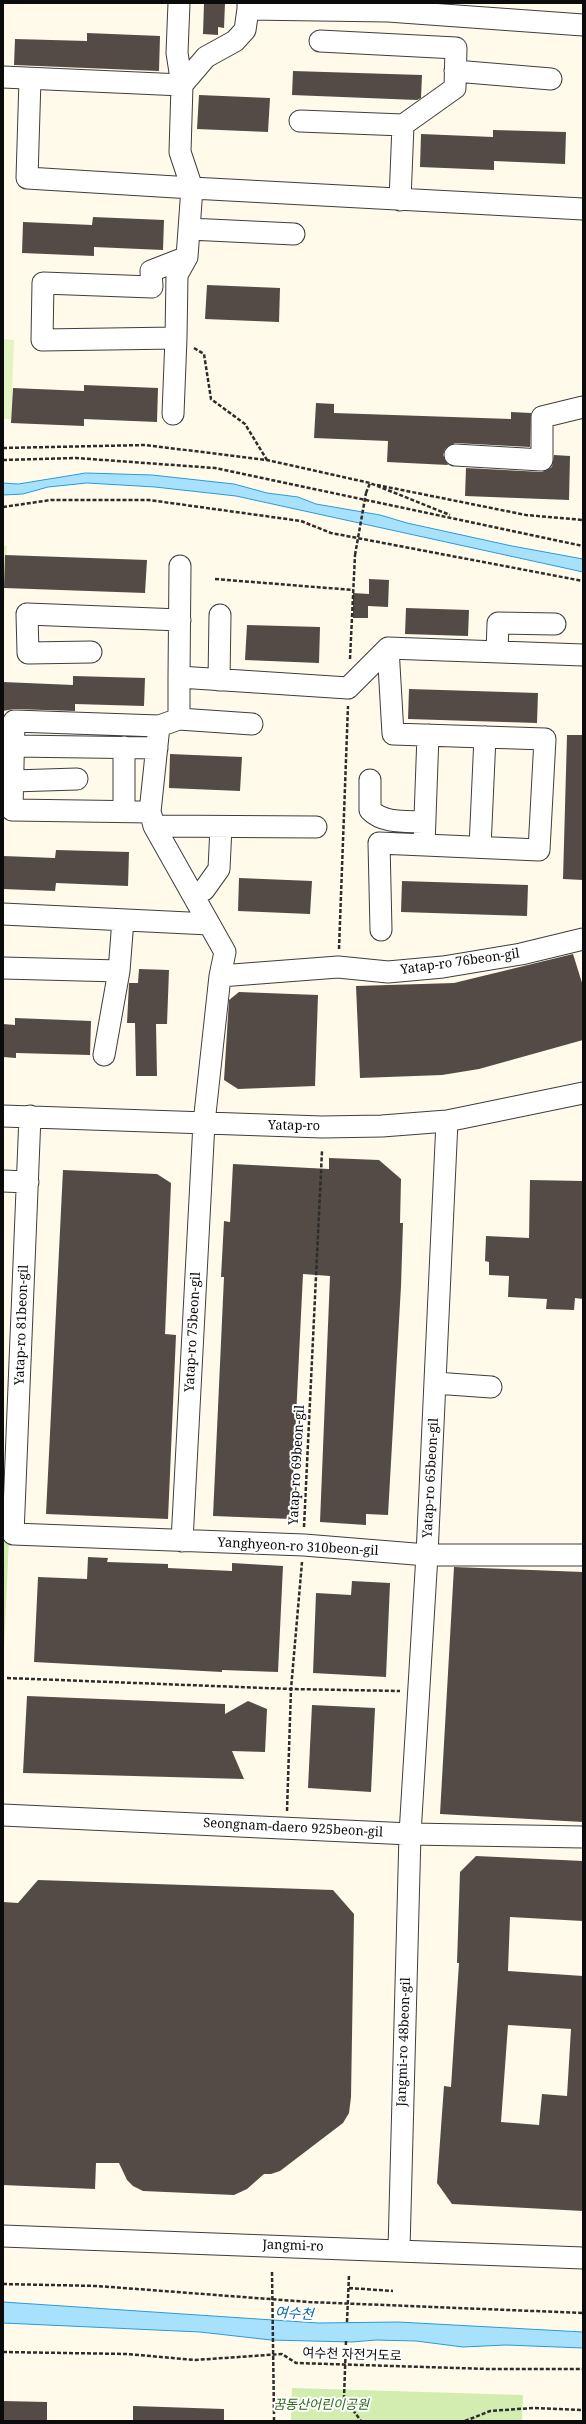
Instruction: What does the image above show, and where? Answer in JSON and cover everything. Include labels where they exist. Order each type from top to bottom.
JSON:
[{"type":"street","points":[[173,414],[177,275],[187,257],[192,188],[180,152],[182,84],[177,53],[179,3]]},
{"type":"street","points":[[182,84],[206,57],[235,42],[245,30],[248,6],[388,11],[583,25]]},
{"type":"street","points":[[300,121],[403,125],[455,88],[456,48],[320,41]]},
{"type":"street","points":[[455,71],[551,79]]},
{"type":"street","points":[[3,77],[182,84]]},
{"type":"street","points":[[30,79],[27,178],[400,200],[583,209]]},
{"type":"street","points":[[400,200],[403,125]]},
{"type":"street","points":[[189,229],[294,234]]},
{"type":"street","points":[[176,338],[42,340],[43,283],[152,287],[151,271],[187,257]]},
{"type":"street","points":[[455,455],[542,460],[542,417],[583,407]]},
{"type":"street","points":[[179,719],[180,566]]},
{"type":"street","points":[[92,652],[28,653],[27,614],[180,620]]},
{"type":"street","points":[[219,680],[220,615]]},
{"type":"street","points":[[497,652],[498,623],[555,624]]},
{"type":"street","points":[[179,677],[348,688],[388,648],[583,655]]},
{"type":"street","points":[[381,930],[379,843],[539,850],[545,739],[393,734],[388,648]]},
{"type":"street","points":[[252,724],[179,719],[159,726],[14,721],[12,810],[124,811],[152,819],[221,827],[316,827]]},
{"type":"street","points":[[159,726],[152,819],[225,952],[220,976],[204,1123]]},
{"type":"street","points":[[424,845],[428,735]]},
{"type":"street","points":[[480,847],[485,737]]},
{"type":"street","points":[[14,746],[157,748]]},
{"type":"street","points":[[124,748],[124,811]]},
{"type":"street","points":[[13,781],[77,779]]},
{"type":"street","points":[[370,780],[370,810],[376,816],[385,820],[425,822]]},
{"type":"street","points":[[204,890],[219,870],[221,827]]},
{"type":"street","points":[[3,914],[209,924]]},
{"type":"street","points":[[104,1055],[119,971],[123,920]]},
{"type":"street","name":"Yatap-ro 76beon-gil","points":[[220,976],[338,967],[388,972],[443,967],[521,954],[582,941]]},
{"type":"street","points":[[3,968],[119,971]]},
{"type":"street","name":"Yatap-ro","points":[[3,1116],[322,1127],[382,1126],[447,1121],[583,1093]]},
{"type":"street","name":"Yatap-ro 81beon-gil","points":[[13,1534],[30,1116]]},
{"type":"street","name":"Yatap-ro 65beon-gil","points":[[410,1834],[427,1555],[447,1121]]},
{"type":"street","name":"Yatap-ro 75beon-gil","points":[[182,1541],[204,1123]]},
{"type":"street","points":[[3,1181],[28,1182]]},
{"type":"street","points":[[435,1383],[491,1387]]},
{"type":"street","name":"Yanghyeon-ro 310beon-gil","points":[[13,1534],[304,1545],[427,1555],[583,1555]]},
{"type":"street","name":"Seongnam-daero 925beon-gil","points":[[3,1815],[287,1827],[410,1834],[583,1837]]},
{"type":"street","name":"Jangmi-ro 48beon-gil","points":[[399,2249],[410,1834]]},
{"type":"street","name":"Jangmi-ro","points":[[3,2236],[399,2249],[583,2258]]},
{"type":"path","points":[[176,338],[204,354],[211,399],[246,424],[267,460]]},
{"type":"path","points":[[3,448],[145,445],[267,460],[526,515],[583,520]]},
{"type":"path","points":[[3,460],[76,458],[215,468],[583,546]]},
{"type":"path","points":[[370,483],[456,518]]},
{"type":"path","points":[[338,967],[348,688],[355,556],[366,493],[370,483]]},
{"type":"path","points":[[3,507],[51,500],[149,500],[301,521],[331,533],[583,581]]},
{"type":"path","points":[[215,579],[353,590]]},
{"type":"path","name":"Yatap-ro 69beon-gil","points":[[287,1827],[292,1689],[304,1545],[322,1151]]},
{"type":"path","points":[[6,1678],[292,1689],[419,1691]]},
{"type":"path","points":[[272,2272],[274,2421]]},
{"type":"path","points":[[347,2322],[349,2304],[349,2275]]},
{"type":"path","points":[[3,2284],[97,2286],[349,2304],[583,2313]]},
{"type":"path","points":[[349,2288],[393,2291]]},
{"type":"path","points":[[346,2342],[344,2398],[360,2421]]},
{"type":"path","name":"여수천 자전거도로","points":[[3,2352],[127,2354],[195,2360],[282,2354],[296,2363],[488,2369],[583,2369]]},
{"type":"path","points":[[465,2421],[490,2411],[533,2408],[583,2410]]},
{"type":"green space","points":[[3,339],[14,340],[11,419],[3,419]]},
{"type":"green space","points":[[3,545],[7,546],[3,631]]},
{"type":"green space","points":[[3,1537],[9,1537],[3,1672]]},
{"type":"green space","name":"꿈동산어린이공원","points":[[292,2388],[523,2395],[522,2421],[291,2421]]},
{"type":"water","points":[[86,473],[152,475],[234,484],[267,493],[298,497],[316,504],[380,515],[407,523],[512,546],[583,559],[583,572],[236,496],[155,487],[87,483],[48,487],[23,494],[3,495],[3,483],[18,484]]},
{"type":"water","points":[[3,2302],[318,2323],[398,2322],[583,2332],[583,2348],[506,2345],[463,2347],[416,2341],[376,2340],[352,2342],[271,2340],[200,2332],[3,2323]]},
{"type":"building","points":[[204,3],[225,3],[224,28],[218,27],[218,35],[203,34]]},
{"type":"building","points":[[87,33],[160,36],[159,71],[14,65],[15,39],[87,41]]},
{"type":"building","points":[[293,71],[422,75],[421,98],[417,100],[292,95]]},
{"type":"building","points":[[199,95],[270,98],[268,132],[197,129]]},
{"type":"building","points":[[493,130],[566,132],[565,164],[494,161],[494,170],[420,167],[421,134],[493,137]]},
{"type":"building","points":[[93,217],[164,220],[163,250],[94,247],[94,256],[22,253],[23,222],[92,225]]},
{"type":"building","points":[[207,285],[280,288],[279,322],[205,319]]},
{"type":"building","points":[[84,385],[158,388],[157,422],[84,419],[84,426],[11,423],[13,388],[84,391]]},
{"type":"building","points":[[316,403],[334,404],[334,413],[511,419],[511,412],[531,413],[530,447],[455,443],[445,449],[443,455],[448,465],[387,462],[388,441],[314,438]]},
{"type":"building","points":[[554,455],[570,456],[569,500],[465,496],[466,468],[542,472],[552,467]]},
{"type":"building","points":[[5,555],[147,560],[145,593],[4,588]]},
{"type":"building","points":[[369,579],[389,580],[388,607],[368,606],[368,618],[353,618],[353,593],[369,594]]},
{"type":"building","points":[[406,608],[469,610],[468,636],[405,634]]},
{"type":"building","points":[[247,625],[320,627],[319,663],[245,660]]},
{"type":"building","points":[[73,676],[145,678],[144,706],[75,704],[75,711],[14,709],[3,711],[3,682],[73,685]]},
{"type":"building","points":[[409,689],[538,693],[537,723],[408,719]]},
{"type":"building","points":[[567,735],[583,735],[583,880],[563,879]]},
{"type":"building","points":[[170,754],[242,757],[240,791],[169,788]]},
{"type":"building","points":[[56,850],[129,852],[128,886],[56,883],[55,891],[3,889],[3,856],[55,858]]},
{"type":"building","points":[[239,878],[312,881],[310,914],[238,911]]},
{"type":"building","points":[[402,881],[528,885],[527,916],[401,912]]},
{"type":"building","points":[[573,954],[583,986],[583,1040],[479,1069],[442,1075],[360,1078],[356,986],[454,983]]},
{"type":"building","points":[[139,969],[169,970],[167,1024],[156,1024],[157,1076],[136,1076],[135,1023],[127,1023],[129,983],[138,983]]},
{"type":"building","points":[[239,992],[318,995],[315,1086],[238,1089],[224,1080],[229,1000]]},
{"type":"building","points":[[15,1018],[91,1021],[90,1055],[16,1053],[16,1058],[3,1057],[3,1024],[15,1025]]},
{"type":"building","points":[[329,1158],[379,1160],[401,1179],[400,1223],[403,1223],[401,1286],[388,1515],[366,1514],[366,1525],[320,1522],[330,1276],[303,1274],[291,1519],[213,1516],[224,1277],[221,1277],[224,1221],[230,1222],[233,1164],[329,1169]]},
{"type":"building","points":[[63,1170],[157,1174],[171,1183],[165,1334],[176,1335],[168,1519],[46,1514]]},
{"type":"building","points":[[530,1180],[583,1181],[583,1299],[575,1298],[574,1310],[546,1309],[547,1299],[508,1297],[509,1276],[489,1275],[489,1262],[485,1261],[486,1236],[529,1238]]},
{"type":"building","points":[[88,1557],[108,1558],[107,1562],[168,1564],[168,1568],[232,1571],[232,1563],[283,1566],[278,1672],[222,1670],[222,1672],[34,1662],[38,1577],[87,1579]]},
{"type":"building","points":[[454,1567],[583,1572],[583,1822],[440,1814]]},
{"type":"building","points":[[352,1581],[390,1583],[386,1677],[313,1673],[316,1593],[351,1595]]},
{"type":"building","points":[[27,1696],[225,1704],[225,1714],[248,1701],[267,1709],[265,1752],[232,1751],[244,1779],[23,1773]]},
{"type":"building","points":[[312,1705],[375,1708],[371,1792],[308,1788]]},
{"type":"building","points":[[476,1856],[583,1861],[583,1921],[510,1917],[508,1971],[583,1976],[583,2211],[452,2204],[437,2183],[444,2086],[451,2087],[459,1963],[457,1963],[460,1872]],"holes":[[[508,2025],[571,2029],[567,2096],[542,2094],[539,2125],[501,2122]]]},
{"type":"building","points":[[38,1880],[333,1890],[354,1914],[351,2097],[349,2113],[343,2123],[280,2171],[271,2174],[264,2174],[247,2189],[234,2195],[143,2191],[133,2186],[127,2180],[119,2163],[96,2163],[95,2189],[3,2185],[3,1902],[18,1903]]},
{"type":"building","points":[[3,2401],[47,2402],[47,2421],[3,2421]]},
{"type":"building","points":[[133,2406],[224,2409],[224,2421],[133,2421]]},
{"type":"water label","name":"여수천","points":[[294,2314]]}]
